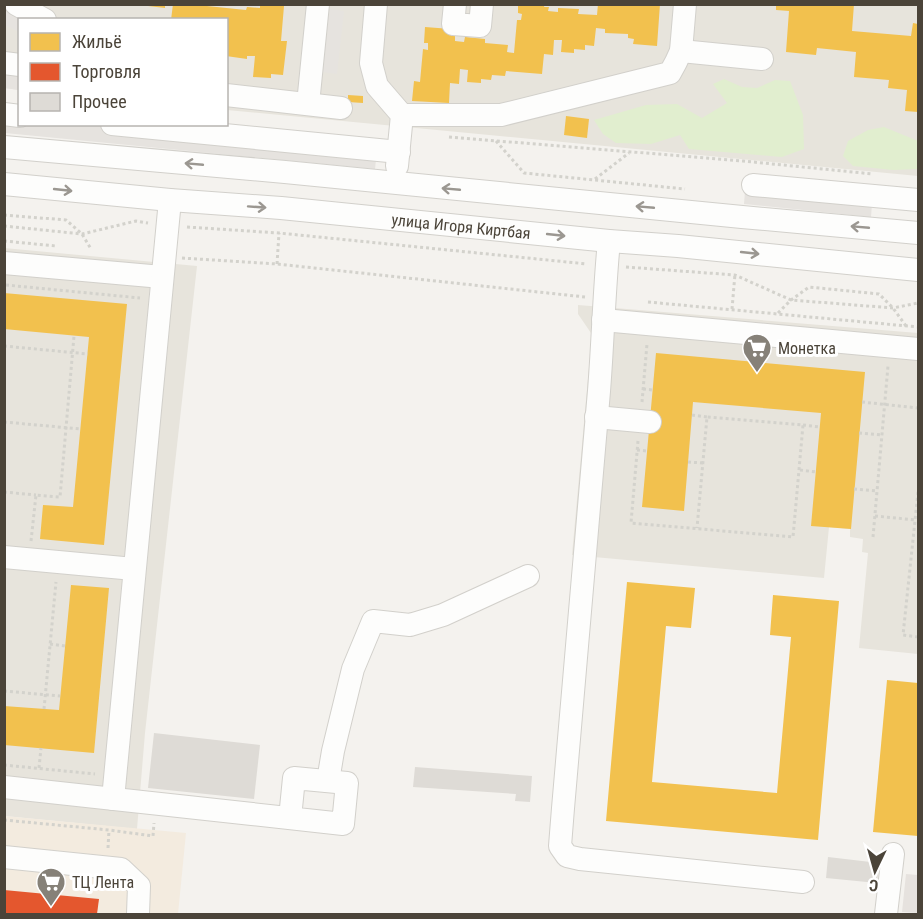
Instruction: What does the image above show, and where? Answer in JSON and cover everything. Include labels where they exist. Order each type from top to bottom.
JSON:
[{"type":"street","points":[[308,104],[318,4]]},
{"type":"street","points":[[376,4],[371,63],[377,86],[402,115],[396,183]]},
{"type":"street","points":[[455,4],[453,24],[480,26],[482,4]]},
{"type":"street","points":[[402,115],[501,115],[670,73],[681,51],[685,4]]},
{"type":"street","points":[[681,51],[762,59]]},
{"type":"street","points":[[228,95],[341,108]]},
{"type":"street","points":[[132,126],[399,152]]},
{"type":"street","points":[[4,147],[910,232],[911,199],[753,185]]},
{"type":"street","name":"улица Игоря Киртбая","points":[[4,184],[281,208],[918,270]]},
{"type":"street","points":[[113,799],[170,200]]},
{"type":"street","points":[[673,209],[684,221],[678,246]]},
{"type":"street","points":[[609,241],[603,340],[560,846],[567,856],[579,859],[803,882]]},
{"type":"street","points":[[4,263],[163,277]]},
{"type":"street","points":[[604,309],[918,349]]},
{"type":"street","points":[[596,417],[645,422]]},
{"type":"street","points":[[4,557],[134,569]]},
{"type":"street","points":[[328,781],[353,669],[373,621],[410,625],[443,615],[528,576]]},
{"type":"street","points":[[4,787],[343,824],[347,783],[294,778],[290,818]]},
{"type":"street","points":[[886,915],[893,855]]},
{"type":"street","points":[[4,857],[121,869],[139,886],[138,915]]},
{"type":"path","points":[[443,136],[883,175]]},
{"type":"path","points":[[496,141],[524,172],[695,191]]},
{"type":"path","points":[[595,179],[630,152]]},
{"type":"path","points":[[4,215],[66,220],[82,234],[91,249],[80,248]]},
{"type":"path","points":[[4,226],[82,234],[136,221],[167,226],[279,233],[606,266],[735,275],[791,300],[893,308],[918,303]]},
{"type":"path","points":[[4,241],[58,246]]},
{"type":"path","points":[[4,285],[139,298],[163,277],[277,264],[604,309]]},
{"type":"path","points":[[778,313],[809,287],[879,294],[906,326]]},
{"type":"path","points":[[78,292],[78,300]]},
{"type":"path","points":[[639,302],[918,327]]},
{"type":"path","points":[[4,492],[60,497],[74,336]]},
{"type":"path","points":[[647,344],[643,389],[645,422],[638,450],[631,523],[793,537],[803,425]]},
{"type":"path","points":[[4,346],[88,354]]},
{"type":"path","points":[[751,362],[752,353]]},
{"type":"path","points":[[873,537],[888,366]]},
{"type":"path","points":[[643,389],[653,390]]},
{"type":"path","points":[[862,402],[918,408]]},
{"type":"path","points":[[692,415],[820,426]]},
{"type":"path","points":[[698,528],[707,417]]},
{"type":"path","points":[[4,422],[81,429]]},
{"type":"path","points":[[859,433],[882,435]]},
{"type":"path","points":[[638,450],[647,451]]},
{"type":"path","points":[[688,462],[703,463]]},
{"type":"path","points":[[799,470],[816,472]]},
{"type":"path","points":[[855,489],[877,491]]},
{"type":"path","points":[[918,492],[903,635],[918,637]]},
{"type":"path","points":[[30,560],[36,495]]},
{"type":"path","points":[[875,516],[915,520]]},
{"type":"path","points":[[44,709],[57,562]]},
{"type":"path","points":[[50,644],[65,646]]},
{"type":"path","points":[[4,691],[60,696]]},
{"type":"path","points":[[39,768],[41,748]]},
{"type":"path","points":[[4,765],[115,776]]},
{"type":"path","points":[[4,820],[153,836],[157,803]]},
{"type":"shaded area","points":[[4,5],[918,5],[918,176],[228,110],[228,18],[18,18],[18,90],[5,88]]},
{"type":"shaded area","points":[[5,8],[28,18],[18,18],[18,32],[5,25]]},
{"type":"shaded area","points":[[329,9],[344,11],[337,74],[322,72]]},
{"type":"shaded area","points":[[4,69],[18,70],[18,90],[5,88]]},
{"type":"shaded area","points":[[4,106],[18,122],[18,126],[208,126],[378,142],[375,169],[5,133]]},
{"type":"shaded area","points":[[746,178],[873,191],[871,217],[744,204]]},
{"type":"shaded area","points":[[4,248],[197,266],[145,733],[137,829],[5,816]]},
{"type":"shaded area","points":[[578,305],[918,333],[918,654],[859,648],[868,553],[862,552],[863,539],[850,537],[850,529],[829,527],[824,578],[572,555],[591,345],[591,333],[578,314]]},
{"type":"shaded area","points":[[4,816],[186,833],[178,914],[5,914]]},
{"type":"shaded area","points":[[906,874],[918,875],[918,913],[902,912]]},
{"type":"green space","points":[[724,79],[742,87],[757,88],[775,80],[790,81],[803,115],[804,149],[782,157],[689,149],[680,135],[651,144],[616,143],[603,134],[594,120],[646,105],[677,104],[702,118],[727,103],[713,84]]},
{"type":"green space","points":[[884,127],[918,141],[918,169],[893,170],[853,166],[843,156],[848,141],[868,130]]},
{"type":"building: Жильё","points":[[148,4],[165,4],[165,8],[148,6]]},
{"type":"building: Жильё","points":[[173,4],[207,4],[207,6],[246,10],[247,7],[260,8],[260,4],[284,6],[281,41],[287,41],[283,75],[271,74],[271,78],[253,77],[255,56],[247,56],[247,59],[228,56],[228,18],[171,18]]},
{"type":"building: Жильё","points":[[518,4],[545,4],[544,7],[549,7],[548,11],[558,12],[558,8],[579,9],[578,14],[597,15],[598,4],[660,4],[657,46],[633,44],[634,39],[628,38],[628,34],[605,33],[605,29],[596,28],[594,46],[585,45],[585,50],[574,49],[574,53],[561,52],[562,40],[554,40],[553,55],[544,54],[542,74],[506,71],[505,76],[492,75],[491,80],[481,79],[481,83],[467,82],[468,70],[460,69],[459,84],[450,83],[449,103],[412,101],[414,81],[420,82],[423,49],[428,50],[428,43],[424,43],[425,27],[451,29],[451,36],[455,36],[455,41],[464,42],[465,37],[485,39],[485,43],[508,45],[507,52],[514,53],[517,20],[521,20],[522,14],[518,13]]},
{"type":"building: Жильё","points":[[776,4],[854,4],[852,31],[911,36],[913,23],[918,24],[918,112],[905,111],[907,90],[888,88],[889,80],[854,77],[856,52],[817,48],[816,55],[786,52],[789,11],[776,10]]},
{"type":"building: Жильё","points":[[348,95],[363,96],[363,103],[348,102]]},
{"type":"building: Жильё","points":[[566,116],[589,119],[587,138],[564,135]]},
{"type":"building: Жильё","points":[[4,293],[127,304],[104,545],[40,539],[43,505],[73,507],[89,337],[4,329]]},
{"type":"building: Жильё","points":[[656,353],[865,372],[851,529],[811,526],[821,413],[693,402],[684,511],[642,507]]},
{"type":"building: Жильё","points":[[627,582],[695,588],[691,628],[666,626],[652,782],[777,793],[791,637],[770,635],[773,595],[839,601],[818,840],[606,821]]},
{"type":"building: Жильё","points":[[71,585],[109,588],[94,753],[4,745],[4,706],[59,710]]},
{"type":"building: Жильё","points":[[887,680],[918,683],[918,836],[873,832]]},
{"type":"building: Торговля","name":"ТЦ Лента","points":[[4,890],[99,899],[97,914],[4,914]]},
{"type":"building: Прочее","points":[[154,733],[260,745],[254,799],[148,788]]},
{"type":"building: Прочее","points":[[415,767],[532,776],[530,802],[515,801],[516,794],[413,787]]},
{"type":"building: Прочее","points":[[828,857],[879,863],[877,883],[826,878]]},
{"type":"place","name":"Монетка","points":[[757,374]]},
{"type":"place","name":"ТЦ Лента","points":[[51,908]]}]
